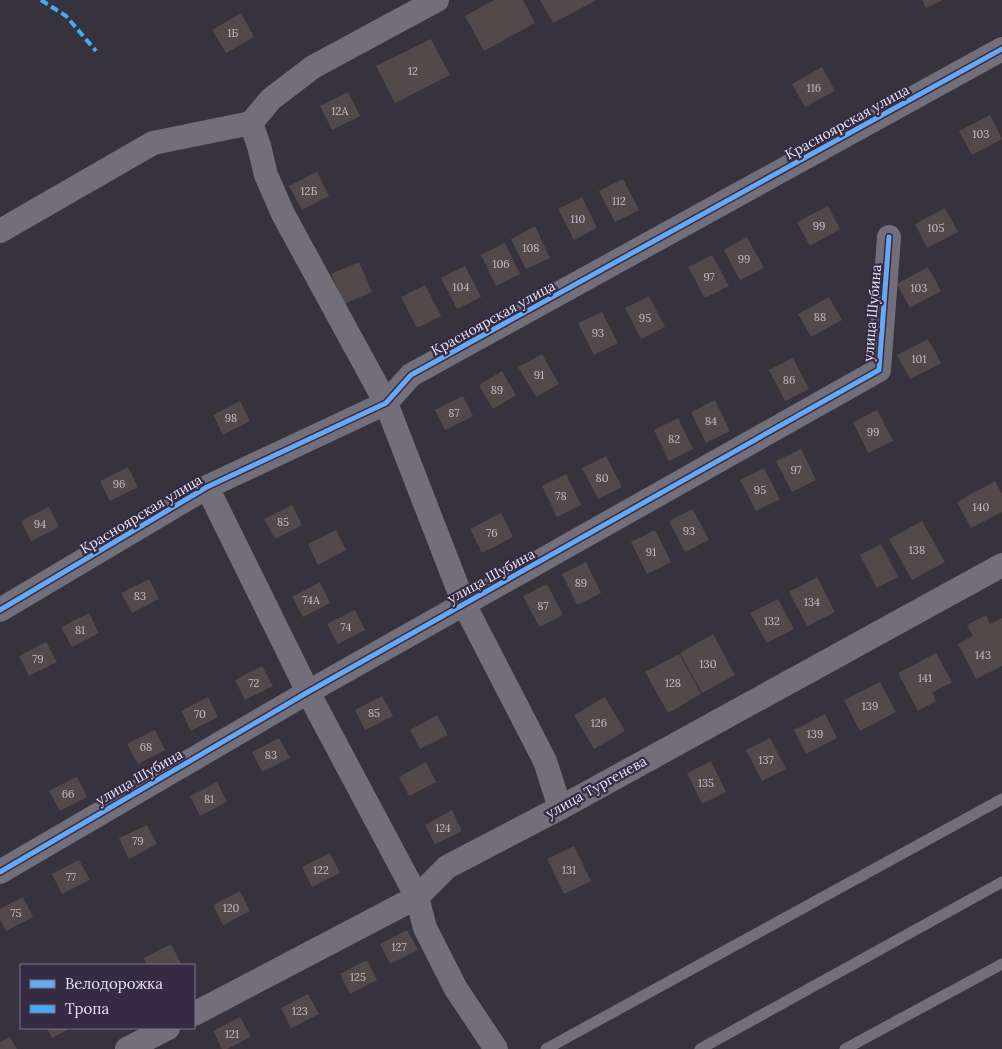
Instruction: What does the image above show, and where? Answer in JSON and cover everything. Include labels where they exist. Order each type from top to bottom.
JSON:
[{"type":"street","points":[[0,231],[153,143],[251,123],[271,99],[313,67],[437,0]]},
{"type":"street","name":"Красноярская улица","points":[[0,610],[207,487],[386,403],[411,376],[1002,49]]},
{"type":"street","points":[[251,123],[266,175],[283,214],[386,403],[464,604],[546,761],[560,808]]},
{"type":"street","name":"улица Шубина","points":[[0,872],[308,692],[879,370],[889,237]]},
{"type":"street","points":[[207,487],[308,692],[417,897],[425,928],[456,989],[496,1049]]},
{"type":"street","name":"улица Тургенева","points":[[195,1013],[417,897],[447,867],[560,808],[1002,564]]},
{"type":"street","points":[[127,1049],[166,1029]]},
{"type":"lane","points":[[546,1049],[1002,799]]},
{"type":"lane","points":[[700,1049],[1002,882]]},
{"type":"lane","points":[[845,1049],[1002,964]]},
{"type":"building","points":[[494,0],[523,0],[535,23],[484,51],[465,16]]},
{"type":"building","points":[[540,0],[597,0],[553,23]]},
{"type":"building","points":[[922,0],[943,0],[926,8]]},
{"type":"building","points":[[241,13],[254,37],[226,53],[212,30]]},
{"type":"building","points":[[431,39],[450,75],[395,103],[376,66]]},
{"type":"building","points":[[822,67],[835,91],[805,107],[792,84]]},
{"type":"building","points":[[348,92],[360,116],[332,130],[320,106]]},
{"type":"building","points":[[990,115],[1002,139],[972,155],[959,131]]},
{"type":"building","points":[[317,172],[329,196],[302,210],[289,186]]},
{"type":"building","points":[[623,179],[639,210],[615,222],[599,191]]},
{"type":"building","points":[[582,197],[597,228],[574,240],[558,209]]},
{"type":"building","points":[[828,206],[840,229],[810,246],[797,222]]},
{"type":"building","points":[[945,208],[958,232],[927,248],[915,224]]},
{"type":"building","points":[[535,226],[550,258],[526,269],[511,239]]},
{"type":"building","points":[[747,237],[764,268],[740,280],[724,250]]},
{"type":"building","points":[[505,243],[520,274],[496,286],[481,255]]},
{"type":"building","points":[[712,255],[729,286],[705,298],[688,267]]},
{"type":"building","points":[[359,262],[372,292],[344,304],[331,274]]},
{"type":"building","points":[[465,266],[481,297],[457,309],[441,278]]},
{"type":"building","points":[[928,267],[941,291],[910,308],[897,284]]},
{"type":"building","points":[[425,285],[441,316],[417,328],[401,297]]},
{"type":"building","points":[[649,296],[665,327],[641,339],[625,308]]},
{"type":"building","points":[[829,297],[842,320],[811,337],[798,314]]},
{"type":"building","points":[[602,312],[618,343],[594,355],[578,323]]},
{"type":"building","points":[[928,339],[941,363],[910,379],[897,355]]},
{"type":"building","points":[[542,354],[559,384],[536,397],[518,367]]},
{"type":"building","points":[[793,358],[809,389],[785,401],[769,370]]},
{"type":"building","points":[[502,371],[516,395],[493,409],[479,385]]},
{"type":"building","points":[[463,396],[473,416],[445,430],[435,410]]},
{"type":"building","points":[[715,400],[730,431],[706,443],[691,412]]},
{"type":"building","points":[[240,401],[250,421],[223,435],[213,415]]},
{"type":"building","points":[[877,410],[893,441],[868,453],[853,422]]},
{"type":"building","points":[[678,418],[693,449],[669,461],[654,430]]},
{"type":"building","points":[[801,449],[816,480],[792,492],[776,461]]},
{"type":"building","points":[[606,456],[622,487],[598,499],[582,468]]},
{"type":"building","points":[[128,467],[138,487],[110,501],[100,481]]},
{"type":"building","points":[[764,468],[780,499],[756,511],[740,480]]},
{"type":"building","points":[[566,474],[581,505],[557,517],[542,486]]},
{"type":"building","points":[[995,481],[1002,494],[1002,512],[971,528],[957,502]]},
{"type":"building","points":[[292,505],[302,525],[275,539],[264,519]]},
{"type":"building","points":[[49,507],[59,527],[31,541],[21,521]]},
{"type":"building","points":[[693,509],[709,540],[685,552],[669,521]]},
{"type":"building","points":[[501,513],[513,537],[482,553],[470,529]]},
{"type":"building","points":[[922,521],[945,562],[912,580],[889,539]]},
{"type":"building","points":[[336,530],[346,550],[318,565],[308,544]]},
{"type":"building","points":[[655,530],[671,562],[647,574],[631,542]]},
{"type":"building","points":[[881,544],[898,577],[877,588],[860,555]]},
{"type":"building","points":[[586,562],[601,593],[577,605],[562,574]]},
{"type":"building","points":[[817,577],[835,612],[807,626],[789,592]]},
{"type":"building","points":[[149,579],[159,599],[132,613],[121,593]]},
{"type":"building","points":[[320,582],[330,603],[303,617],[292,597]]},
{"type":"building","points":[[547,584],[563,615],[539,627],[523,596]]},
{"type":"building","points":[[778,599],[794,629],[767,643],[750,613]]},
{"type":"building","points":[[355,610],[365,630],[338,644],[327,624]]},
{"type":"building","points":[[89,613],[99,633],[72,647],[61,627]]},
{"type":"building","points":[[986,615],[990,624],[1002,618],[1002,666],[976,679],[958,644],[973,636],[967,625]]},
{"type":"building","points":[[713,634],[735,675],[702,693],[680,653]]},
{"type":"building","points":[[46,642],[57,662],[29,676],[19,656]]},
{"type":"building","points":[[936,653],[952,682],[932,693],[936,701],[918,711],[898,673]]},
{"type":"building","points":[[679,654],[701,694],[668,713],[645,672]]},
{"type":"building","points":[[262,666],[273,686],[245,700],[235,680]]},
{"type":"building","points":[[880,682],[896,712],[860,731],[844,700]]},
{"type":"building","points":[[382,696],[393,716],[365,730],[355,710]]},
{"type":"building","points":[[208,697],[218,717],[191,731],[181,711]]},
{"type":"building","points":[[605,697],[625,731],[594,749],[574,715]]},
{"type":"building","points":[[825,714],[837,738],[806,754],[794,730]]},
{"type":"building","points":[[437,715],[448,735],[420,749],[410,730]]},
{"type":"building","points":[[155,730],[165,750],[138,764],[127,744]]},
{"type":"building","points":[[279,738],[290,758],[262,772],[252,752]]},
{"type":"building","points":[[770,738],[786,769],[762,781],[746,750]]},
{"type":"building","points":[[711,761],[726,792],[702,804],[687,773]]},
{"type":"building","points":[[426,762],[436,782],[409,796],[399,777]]},
{"type":"building","points":[[77,777],[87,797],[60,811],[49,791]]},
{"type":"building","points":[[217,782],[227,802],[200,816],[190,796]]},
{"type":"building","points":[[452,810],[462,831],[435,844],[425,825]]},
{"type":"building","points":[[147,825],[157,844],[129,859],[119,838]]},
{"type":"building","points":[[574,846],[591,881],[564,894],[547,859]]},
{"type":"building","points":[[330,853],[340,873],[312,887],[302,867]]},
{"type":"building","points":[[79,860],[90,880],[62,894],[52,874]]},
{"type":"building","points":[[240,891],[250,911],[223,925],[213,905]]},
{"type":"building","points":[[23,897],[33,917],[6,931],[0,920],[0,909]]},
{"type":"building","points":[[407,930],[418,950],[390,964],[380,944]]},
{"type":"building","points":[[171,944],[181,964],[147,964],[144,958]]},
{"type":"building","points":[[367,960],[377,980],[350,994],[340,974]]},
{"type":"building","points":[[308,994],[319,1014],[291,1028],[281,1008]]},
{"type":"building","points":[[240,1017],[251,1037],[227,1049],[222,1049],[213,1031]]},
{"type":"building","points":[[48,1029],[69,1029],[52,1038]]},
{"type":"building","points":[[10,1037],[17,1049],[0,1049],[0,1042]]},
{"type":"marked path","points":[[41,0],[66,16],[96,51]]},
{"type":"cycle path","points":[[0,610],[207,487],[386,403],[411,375],[1002,49]]},
{"type":"cycle path","points":[[0,872],[308,692],[879,370],[889,237]]}]
